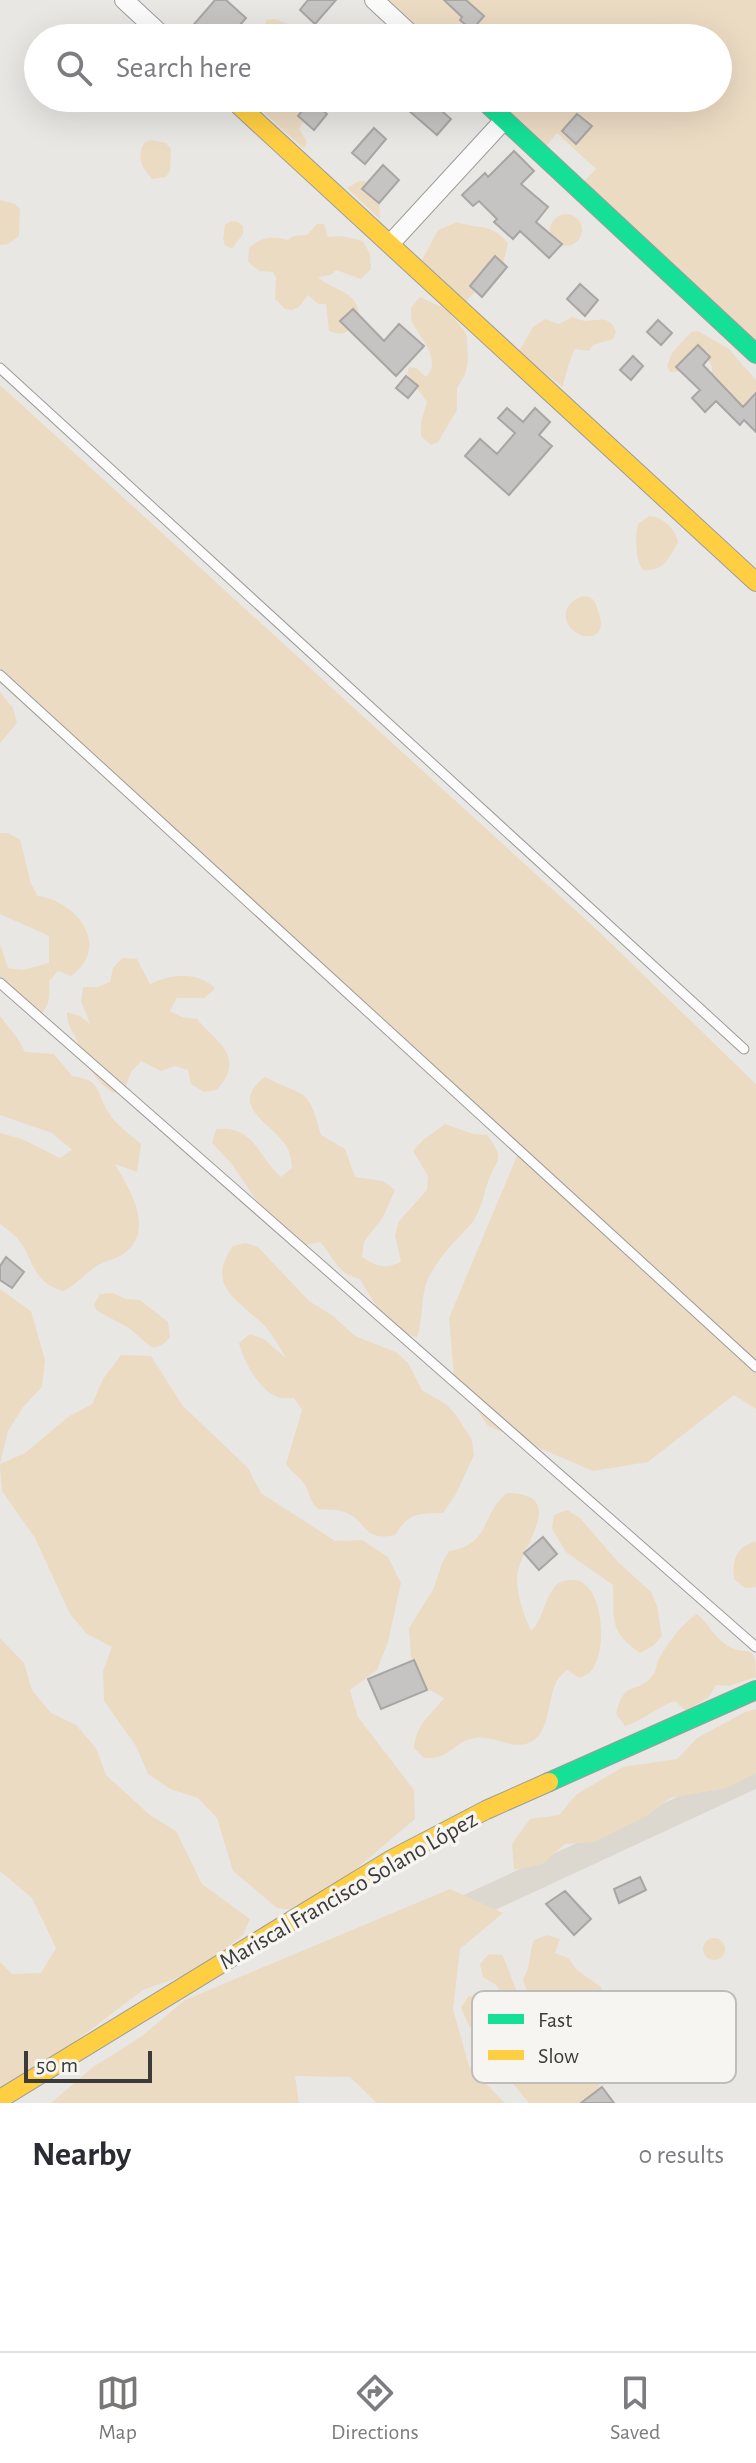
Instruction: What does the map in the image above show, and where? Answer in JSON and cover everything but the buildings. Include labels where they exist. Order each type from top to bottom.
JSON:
[{"type":"street","points":[[124,0],[150,24]]},
{"type":"street","points":[[374,0],[400,24]]},
{"type":"street","points":[[246,112],[756,582]]},
{"type":"street","points":[[496,112],[756,354]]},
{"type":"street","points":[[390,244],[504,120]]},
{"type":"street","name":"Mariscal Francisco Solano López","points":[[0,2099],[392,1859],[486,1810],[756,1690]]},
{"type":"lane","points":[[0,368],[744,1049]]},
{"type":"lane","points":[[0,675],[756,1367]]},
{"type":"lane","points":[[0,983],[756,1647]]},
{"type":"shaded area","points":[[387,0],[756,0],[756,361],[581,184],[596,169],[557,133],[541,153],[500,112],[732,112],[732,24],[411,24]]},
{"type":"shaded area","points":[[274,19],[289,24],[265,24],[267,20]]},
{"type":"shaded area","points":[[263,112],[308,112],[299,129],[307,142],[304,149]]},
{"type":"shaded area","points":[[152,140],[166,143],[171,149],[170,171],[166,177],[152,179],[143,166],[140,157],[142,147]]},
{"type":"shaded area","points":[[359,181],[366,181],[379,198],[380,219],[347,188]]},
{"type":"shaded area","points":[[0,200],[15,204],[20,209],[19,236],[8,244],[0,245]]},
{"type":"shaded area","points":[[566,214],[577,219],[582,230],[577,241],[566,246],[555,241],[550,230],[555,219]]},
{"type":"shaded area","points":[[231,221],[243,226],[243,234],[232,249],[225,245],[223,239],[225,225]]},
{"type":"shaded area","points":[[457,222],[490,229],[508,243],[503,264],[461,306],[422,260],[438,230]]},
{"type":"shaded area","points":[[317,224],[324,224],[328,237],[342,236],[363,241],[370,254],[371,269],[361,279],[336,270],[331,275],[318,277],[355,301],[359,317],[357,324],[343,333],[329,331],[326,304],[318,304],[308,295],[299,307],[285,309],[275,299],[276,278],[273,272],[259,271],[248,262],[249,248],[258,242],[307,235]]},
{"type":"shaded area","points":[[420,297],[446,309],[467,337],[468,361],[465,375],[457,388],[457,410],[438,442],[431,445],[421,436],[421,422],[427,402],[407,374],[409,367],[416,368],[426,377],[431,370],[431,356],[412,321],[411,308]]},
{"type":"shaded area","points":[[572,317],[586,321],[608,321],[616,332],[613,339],[593,345],[589,351],[575,349],[563,387],[518,353],[533,327],[545,319],[559,324]]},
{"type":"shaded area","points":[[698,331],[729,349],[756,380],[756,407],[731,416],[726,412],[729,392],[722,392],[707,378],[712,374],[709,361],[702,359],[684,371],[670,372],[667,366],[672,353],[691,332]]},
{"type":"shaded area","points":[[0,385],[596,929],[756,1084],[756,1409],[734,1395],[648,1462],[593,1471],[488,1426],[454,1377],[449,1318],[519,1151],[0,672]]},
{"type":"shaded area","points":[[649,516],[668,524],[678,542],[661,566],[643,570],[637,555],[637,529],[638,524]]},
{"type":"shaded area","points":[[584,596],[594,600],[601,621],[599,631],[591,636],[575,632],[566,619],[568,606]]},
{"type":"shaded area","points":[[0,692],[13,708],[17,723],[0,743]]},
{"type":"shaded area","points":[[0,833],[20,839],[31,884],[38,896],[52,900],[76,916],[89,939],[89,952],[83,964],[71,976],[58,971],[49,981],[48,1003],[35,1019],[0,984],[0,944],[8,968],[22,970],[49,963],[49,936],[0,914]]},
{"type":"shaded area","points":[[122,958],[137,959],[150,984],[184,976],[200,979],[215,988],[205,998],[177,998],[170,1011],[197,1019],[226,1051],[229,1068],[217,1090],[204,1092],[191,1084],[188,1070],[175,1066],[161,1071],[141,1061],[131,1072],[126,1086],[113,1093],[95,1076],[69,1025],[67,1012],[80,1016],[90,1024],[81,1001],[83,987],[97,987],[110,982],[113,968]]},
{"type":"shaded area","points":[[0,1016],[25,1052],[54,1054],[72,1076],[94,1084],[112,1117],[141,1144],[137,1172],[115,1164],[133,1198],[139,1223],[138,1234],[122,1255],[98,1265],[63,1291],[52,1287],[38,1275],[22,1245],[0,1224],[0,1133],[22,1139],[60,1158],[72,1150],[52,1133],[0,1115]]},
{"type":"shaded area","points":[[265,1077],[297,1091],[308,1100],[321,1135],[345,1149],[355,1177],[383,1181],[395,1190],[383,1217],[364,1242],[362,1257],[377,1265],[390,1266],[401,1262],[395,1235],[399,1221],[427,1190],[428,1176],[413,1151],[423,1140],[445,1124],[473,1134],[487,1135],[493,1144],[498,1161],[481,1205],[471,1224],[448,1249],[429,1277],[417,1337],[391,1323],[360,1279],[345,1273],[320,1242],[305,1245],[263,1210],[231,1163],[212,1143],[216,1129],[240,1132],[248,1137],[281,1177],[292,1168],[286,1146],[261,1120],[251,1104],[250,1096]]},
{"type":"shaded area","points":[[246,1243],[258,1247],[309,1301],[333,1316],[355,1336],[396,1352],[408,1363],[422,1390],[447,1405],[456,1415],[472,1440],[474,1455],[456,1494],[443,1513],[414,1516],[395,1535],[384,1537],[370,1533],[351,1515],[338,1510],[318,1509],[315,1505],[304,1483],[286,1464],[302,1410],[294,1398],[274,1395],[260,1384],[244,1359],[239,1343],[250,1334],[264,1339],[286,1358],[268,1330],[236,1301],[224,1283],[222,1272],[225,1260],[233,1246]]},
{"type":"shaded area","points":[[0,1289],[31,1311],[45,1360],[42,1387],[23,1407],[8,1431],[0,1464]]},
{"type":"shaded area","points":[[113,1293],[126,1299],[140,1300],[168,1322],[170,1337],[162,1345],[151,1347],[129,1328],[97,1311],[94,1305],[100,1294]]},
{"type":"shaded area","points":[[121,1355],[151,1356],[183,1406],[248,1468],[261,1493],[335,1541],[362,1540],[388,1557],[401,1583],[388,1642],[377,1670],[350,1690],[358,1717],[414,1790],[415,1819],[305,1912],[277,1908],[233,1871],[217,1818],[198,1798],[170,1789],[148,1774],[136,1746],[104,1701],[103,1671],[112,1647],[87,1634],[70,1614],[35,1538],[2,1491],[0,1464],[25,1453],[68,1417],[92,1404],[103,1379]]},
{"type":"shaded area","points":[[507,1493],[526,1496],[536,1502],[539,1512],[517,1578],[523,1612],[531,1631],[557,1584],[575,1580],[585,1584],[598,1606],[601,1636],[596,1663],[589,1673],[579,1678],[567,1670],[559,1678],[542,1730],[531,1742],[517,1745],[475,1738],[440,1756],[424,1758],[414,1748],[415,1740],[424,1721],[444,1698],[419,1684],[411,1656],[409,1628],[433,1590],[449,1551],[462,1548],[479,1535]]},
{"type":"shaded area","points":[[567,1510],[580,1518],[618,1562],[651,1592],[657,1606],[662,1636],[653,1646],[640,1653],[623,1638],[615,1624],[613,1585],[566,1552],[552,1529],[554,1515]]},
{"type":"shaded area","points":[[756,1542],[756,1587],[745,1588],[734,1579],[735,1561],[744,1547]]},
{"type":"shaded area","points":[[697,1614],[725,1644],[752,1653],[756,1677],[729,1686],[716,1685],[709,1697],[686,1711],[675,1701],[625,1726],[616,1714],[623,1696],[653,1675],[672,1639]]},
{"type":"shaded area","points":[[0,1638],[24,1663],[32,1690],[51,1713],[76,1725],[96,1748],[106,1775],[150,1815],[176,1831],[202,1884],[250,1919],[243,1935],[197,1971],[143,1990],[0,2098],[0,1962],[12,1974],[41,1973],[56,1948],[32,1898],[0,1871]]},
{"type":"shaded area","points":[[756,1709],[756,1773],[727,1788],[670,1798],[647,1816],[594,1842],[565,1844],[543,1864],[514,1870],[512,1844],[530,1819],[559,1815],[577,1794],[623,1767],[677,1759],[697,1738]]},
{"type":"shaded area","points":[[756,1761],[756,1789],[79,2103],[315,1963]]},
{"type":"shaded area","points":[[450,1889],[503,1913],[460,1949],[453,2009],[472,2069],[472,2083],[486,2083],[505,2103],[377,2103],[350,2077],[295,2076],[299,2103],[51,2103],[93,2067],[142,2036],[185,2000]]},
{"type":"shaded area","points":[[547,1935],[560,1939],[555,1953],[568,1958],[577,1970],[603,1991],[528,1991],[523,1979],[534,1940]]},
{"type":"shaded area","points":[[710,1938],[718,1938],[725,1949],[718,1960],[710,1960],[703,1953],[703,1945]]},
{"type":"shaded area","points":[[489,1954],[502,1955],[516,1989],[500,1991],[483,1977],[480,1964]]},
{"type":"shaded area","points":[[472,1996],[472,2029],[461,2007]]},
{"type":"shaded area","points":[[600,2083],[595,2103],[529,2103],[513,2084]]},
{"type":"traffic: fast","points":[[496,112],[756,354]]},
{"type":"traffic: fast","points":[[549,1782],[756,1690]]},
{"type":"traffic: slow","points":[[246,112],[756,582]]},
{"type":"traffic: slow","points":[[0,2099],[392,1859],[486,1810],[549,1782]]}]
